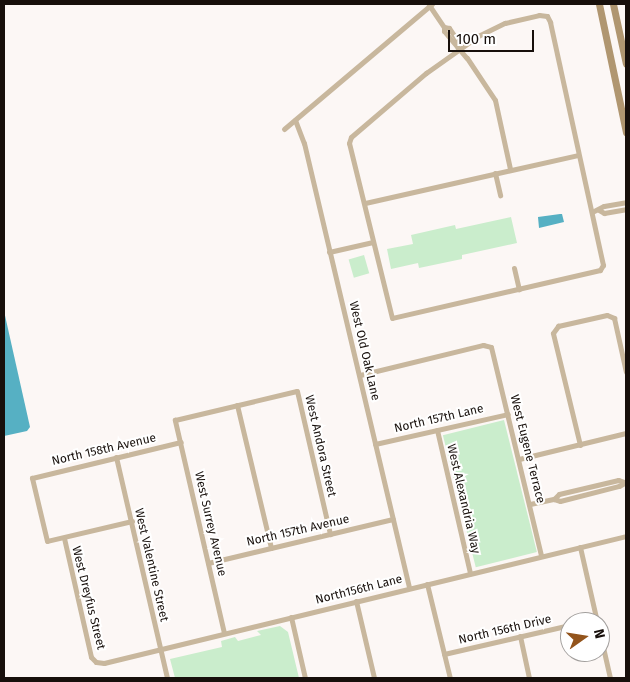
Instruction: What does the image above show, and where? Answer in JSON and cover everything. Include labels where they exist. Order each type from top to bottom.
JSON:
[{"type":"main road","points":[[599,4],[626,132]]},
{"type":"main road","points":[[613,4],[626,64]]},
{"type":"street","points":[[284,129],[431,5],[444,27],[449,28],[451,37],[495,100],[510,169]]},
{"type":"street","points":[[539,15],[547,16],[559,59],[578,155],[604,260],[602,268],[392,318],[349,143],[351,137],[415,81],[459,48],[505,23],[539,15]]},
{"type":"street","name":"West Old Oak Lane","points":[[295,120],[304,143],[409,588]]},
{"type":"street","points":[[365,203],[578,155]]},
{"type":"street","points":[[495,173],[500,195]]},
{"type":"street","points":[[592,212],[604,206],[626,202]]},
{"type":"street","points":[[599,210],[604,213],[626,209]]},
{"type":"street","points":[[330,252],[373,242]]},
{"type":"street","points":[[514,268],[518,289]]},
{"type":"street","points":[[580,445],[553,333],[558,326],[607,315],[614,318],[626,372]]},
{"type":"street","name":"West Eugene Terrace","points":[[360,375],[483,345],[492,347],[520,459],[541,556]]},
{"type":"street","name":"West Andora Street","points":[[237,405],[297,391],[330,534]]},
{"type":"street","points":[[237,405],[272,548]]},
{"type":"street","name":"West Surrey Avenue","points":[[224,634],[176,420],[237,405]]},
{"type":"street","name":"North 157th Lane","points":[[375,444],[508,414]]},
{"type":"street","name":"West Alexandria Way","points":[[437,430],[470,573]]},
{"type":"street","points":[[520,459],[626,433]]},
{"type":"street","name":"North 158th Avenue","points":[[64,538],[47,541],[32,478],[180,442]]},
{"type":"street","name":"West Valentine Street","points":[[116,457],[167,678]]},
{"type":"street","points":[[530,504],[554,499],[559,494],[618,480],[625,482]]},
{"type":"street","name":"North 157th Avenue","points":[[208,563],[393,518]]},
{"type":"street","points":[[64,538],[132,521]]},
{"type":"street","name":"North156th Lane","points":[[96,662],[104,663],[626,536]]},
{"type":"street","name":"West Dreyfus Street","points":[[64,538],[91,657],[96,662]]},
{"type":"street","points":[[580,547],[595,612]]},
{"type":"street","points":[[427,584],[450,678]]},
{"type":"street","points":[[356,601],[374,678]]},
{"type":"street","points":[[291,617],[305,678]]},
{"type":"street","name":"North 156th Drive","points":[[444,654],[560,627]]},
{"type":"street","points":[[520,636],[529,678]]},
{"type":"street","points":[[606,662],[610,678]]},
{"type":"green space","points":[[511,217],[517,243],[462,255],[462,259],[419,268],[418,263],[391,269],[387,249],[413,244],[411,235],[455,225],[456,229]]},
{"type":"green space","points":[[364,255],[369,273],[354,278],[349,259]]},
{"type":"green space","points":[[504,420],[537,552],[476,567],[443,435]]},
{"type":"green space","points":[[280,626],[288,632],[299,678],[175,678],[170,659],[222,647],[221,641],[235,637],[238,641],[261,635],[257,631]]},
{"type":"water","points":[[562,214],[564,222],[539,228],[538,217]]},
{"type":"water","points":[[4,311],[30,427],[27,431],[4,436]]}]
